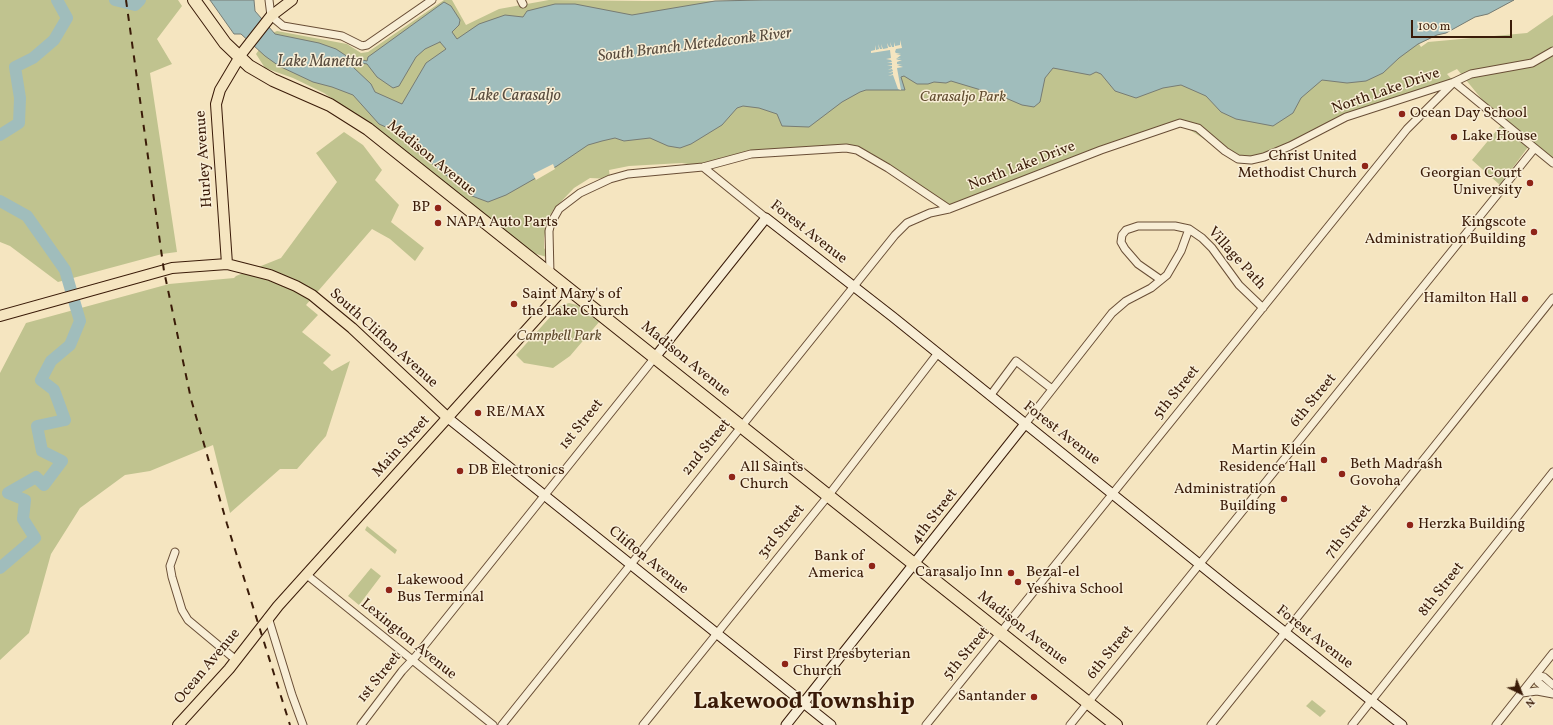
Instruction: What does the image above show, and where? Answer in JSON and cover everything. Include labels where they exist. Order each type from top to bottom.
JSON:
[{"type":"highway","name":"Madison Avenue","points":[[194,0],[221,38],[250,66],[273,80],[313,96],[368,129],[550,274],[656,356],[828,496],[1116,725]]},
{"type":"main road","name":"Hurley Avenue","points":[[227,264],[216,104],[220,90],[240,56],[271,17],[292,0]]},
{"type":"main road","name":"South Clifton Avenue","points":[[0,316],[183,266],[227,264],[270,275],[296,286],[312,295],[352,328],[448,418]]},
{"type":"main road","name":"Main Street","points":[[260,627],[566,286]]},
{"type":"main road","name":"Ocean Avenue","points":[[178,725],[236,660],[260,627]]},
{"type":"street","points":[[269,0],[271,17],[283,26],[342,36],[362,46],[367,45],[432,0]]},
{"type":"street","name":"North Lake Drive","points":[[949,209],[1097,152],[1180,123],[1198,128],[1225,151],[1238,159],[1251,160],[1290,146],[1346,117],[1454,82],[1471,74],[1532,63],[1553,51]]},
{"type":"street","points":[[1454,82],[1553,163]]},
{"type":"street","name":"5th Street","points":[[926,725],[1001,634],[1407,129],[1454,82]]},
{"type":"street","points":[[550,274],[549,231],[551,223],[559,209],[595,186],[628,174],[703,167],[751,154],[846,148],[857,150],[888,168],[949,209]]},
{"type":"street","name":"6th Street","points":[[1070,725],[1534,148]]},
{"type":"street","name":"Forest Avenue","points":[[703,167],[938,353],[1285,633],[1402,725]]},
{"type":"street","name":"2nd Street","points":[[502,725],[895,235],[907,223],[930,213],[949,209]]},
{"type":"street","name":"1st Street","points":[[361,725],[402,671],[766,218]]},
{"type":"street","name":"Village Path","points":[[1161,280],[1138,264],[1124,250],[1121,242],[1122,235],[1126,230],[1138,226],[1175,226],[1188,229],[1202,238],[1212,248],[1239,285],[1263,308]]},
{"type":"street","name":"Village Path","points":[[1103,324],[1112,313],[1126,301],[1161,280],[1170,270],[1181,251],[1188,229]]},
{"type":"street","name":"7th Street","points":[[1211,725],[1553,298]]},
{"type":"street","name":"4th Street","points":[[786,725],[915,565],[1103,324]]},
{"type":"street","name":"3rd Street","points":[[643,725],[828,496],[938,353]]},
{"type":"street","points":[[990,396],[1016,361],[1052,389]]},
{"type":"street","name":"Clifton Avenue","points":[[448,418],[831,725]]},
{"type":"street","name":"8th Street","points":[[1352,725],[1553,472]]},
{"type":"street","points":[[175,552],[170,566],[182,610],[188,620],[236,660]]},
{"type":"street","name":"Lexington Avenue","points":[[307,575],[493,725]]},
{"type":"street","points":[[268,617],[292,696],[303,725]]},
{"type":"street","points":[[1496,725],[1553,653]]},
{"type":"street","points":[[1536,675],[1544,677],[1553,685]]},
{"type":"street","points":[[1536,675],[1538,682],[1551,693]]},
{"type":"street","points":[[1522,693],[1537,691],[1551,693]]},
{"type":"green space","points":[[0,0],[178,0],[182,6],[157,39],[172,64],[150,73],[177,252],[162,254],[58,282],[10,246],[0,242]]},
{"type":"green space","name":"Lake Carasaljo","points":[[444,0],[452,0],[466,25],[499,9],[549,0],[1514,0],[1488,14],[1475,17],[1446,33],[1437,35],[1419,44],[1421,47],[1428,42],[1527,33],[1553,15],[1553,161],[1531,143],[1500,185],[1472,160],[1502,124],[1457,69],[1447,74],[1454,82],[1351,115],[1264,157],[1234,158],[1179,123],[949,209],[857,150],[723,157],[703,167],[682,163],[629,166],[609,170],[610,179],[590,178],[574,188],[554,209],[548,218],[544,238],[544,248],[550,258],[533,253],[358,117],[324,93],[293,78],[265,68],[256,54],[270,34],[277,31],[347,44],[361,53],[368,52]]},
{"type":"green space","points":[[344,132],[363,145],[382,170],[375,180],[399,205],[391,222],[424,248],[415,261],[390,239],[372,229],[306,305],[318,315],[302,332],[331,355],[323,363],[332,371],[350,361],[326,436],[297,469],[280,469],[230,513],[213,445],[150,471],[125,475],[80,508],[51,554],[29,633],[0,660],[0,373],[26,323],[169,284],[234,278],[281,258],[337,182],[316,153]]},
{"type":"green space","name":"Campbell Park","points":[[569,303],[577,305],[599,322],[570,356],[553,368],[524,363],[516,355],[560,306]]},
{"type":"green space","points":[[367,526],[397,550],[395,554],[365,530]]},
{"type":"green space","points":[[371,568],[381,576],[359,605],[348,596]]},
{"type":"green space","points":[[1312,700],[1326,711],[1320,717],[1306,706]]},
{"type":"water","name":"Lake Carasaljo","points":[[210,0],[254,0],[255,11],[275,34],[319,43],[336,49],[348,57],[367,61],[368,57],[444,2],[451,6],[460,20],[459,25],[452,32],[457,39],[479,24],[505,15],[523,17],[527,11],[555,4],[575,4],[632,15],[715,1],[763,0],[1514,0],[1488,14],[1475,17],[1446,33],[1437,35],[1418,44],[1399,58],[1383,73],[1366,81],[1347,83],[1322,80],[1301,98],[1293,113],[1273,126],[1236,119],[1221,112],[1206,96],[1181,85],[1163,88],[1136,98],[1115,91],[1101,74],[1096,72],[1090,75],[1053,68],[1045,78],[1040,102],[1034,107],[1022,105],[1001,96],[951,81],[946,83],[934,82],[928,84],[917,84],[904,76],[901,77],[905,90],[866,90],[860,92],[842,102],[809,127],[782,126],[777,114],[759,108],[743,106],[737,108],[722,125],[691,144],[680,148],[668,146],[650,138],[624,141],[615,138],[588,145],[557,166],[506,195],[488,202],[472,196],[410,146],[407,139],[397,132],[379,124],[353,95],[313,82],[279,66],[265,56],[241,34],[234,34]],"holes":[[[440,42],[446,49],[426,63],[402,104],[375,92],[371,84],[353,67],[351,61],[367,64],[377,77],[393,88],[399,86],[416,57],[425,49]]]},
{"type":"pier","points":[[900,40],[902,48],[896,49],[895,52],[901,54],[896,55],[901,55],[896,59],[901,58],[896,60],[902,60],[897,62],[897,64],[902,64],[897,65],[903,67],[897,68],[901,90],[898,89],[893,75],[888,76],[893,74],[893,72],[888,73],[893,71],[892,69],[888,70],[892,68],[892,66],[887,66],[892,65],[892,63],[887,63],[892,62],[891,60],[886,59],[891,58],[890,50],[871,53],[871,51],[875,50],[875,45],[876,50],[879,49],[878,44],[880,49],[882,49],[881,44],[883,49],[888,48],[887,43],[889,47],[891,47],[890,42],[892,47],[894,47],[894,42],[895,46],[900,45]]},
{"type":"pier","points":[[553,164],[555,169],[536,180],[533,174]]},
{"type":"waterway","name":"South Branch Metedeconk River","points":[[0,135],[19,123],[20,98],[15,67],[33,58],[54,40],[67,18],[57,0]]},
{"type":"waterway","name":"South Branch Metedeconk River","points":[[115,0],[135,5],[140,0]]},
{"type":"waterway","name":"South Branch Metedeconk River","points":[[0,201],[27,216],[65,270],[80,321],[70,345],[51,361],[41,380],[54,390],[65,420],[37,426],[42,451],[62,461],[44,485],[36,477],[8,493],[25,500],[23,519],[35,538],[0,568]]},
{"type":"railway","points":[[126,0],[164,271],[191,399],[227,524],[290,725]]},
{"type":"place","name":"Ocean Day School","points":[[1402,114]]},
{"type":"place","name":"Lake House","points":[[1454,137]]},
{"type":"place","name":"Christ United Methodist Church","points":[[1365,166]]},
{"type":"place","name":"Georgian Court University","points":[[1530,183]]},
{"type":"place","name":"BP","points":[[438,208]]},
{"type":"place","name":"NAPA Auto Parts","points":[[438,223]]},
{"type":"place","name":"Kingscote Administration Building","points":[[1534,232]]},
{"type":"place","name":"Hamilton Hall","points":[[1525,299]]},
{"type":"place","name":"Saint Mary's of the Lake Church","points":[[514,304]]},
{"type":"place","name":"RE/MAX","points":[[478,413]]},
{"type":"place","name":"Martin Klein Residence Hall","points":[[1324,460]]},
{"type":"place","name":"DB Electronics","points":[[460,471]]},
{"type":"place","name":"Beth Madrash Govoha","points":[[1342,474]]},
{"type":"place","name":"All Saints Church","points":[[732,477]]},
{"type":"place","name":"Administration Building","points":[[1284,499]]},
{"type":"place","name":"Herzka Building","points":[[1410,525]]},
{"type":"place","name":"Bank of America","points":[[872,566]]},
{"type":"place","name":"Carasaljo Inn","points":[[1011,573]]},
{"type":"place","name":"Bezal-el Yeshiva School","points":[[1018,582]]},
{"type":"place","name":"Lakewood Bus Terminal","points":[[389,590]]},
{"type":"place","name":"First Presbyterian Church","points":[[785,664]]},
{"type":"place","name":"Santander","points":[[1034,697]]},
{"type":"district","name":"Lakewood Township","points":[[804,704]]},
{"type":"water label","name":"Lake Manetta","points":[[320,63]]},
{"type":"park label","name":"Carasaljo Park","points":[[963,98]]}]
